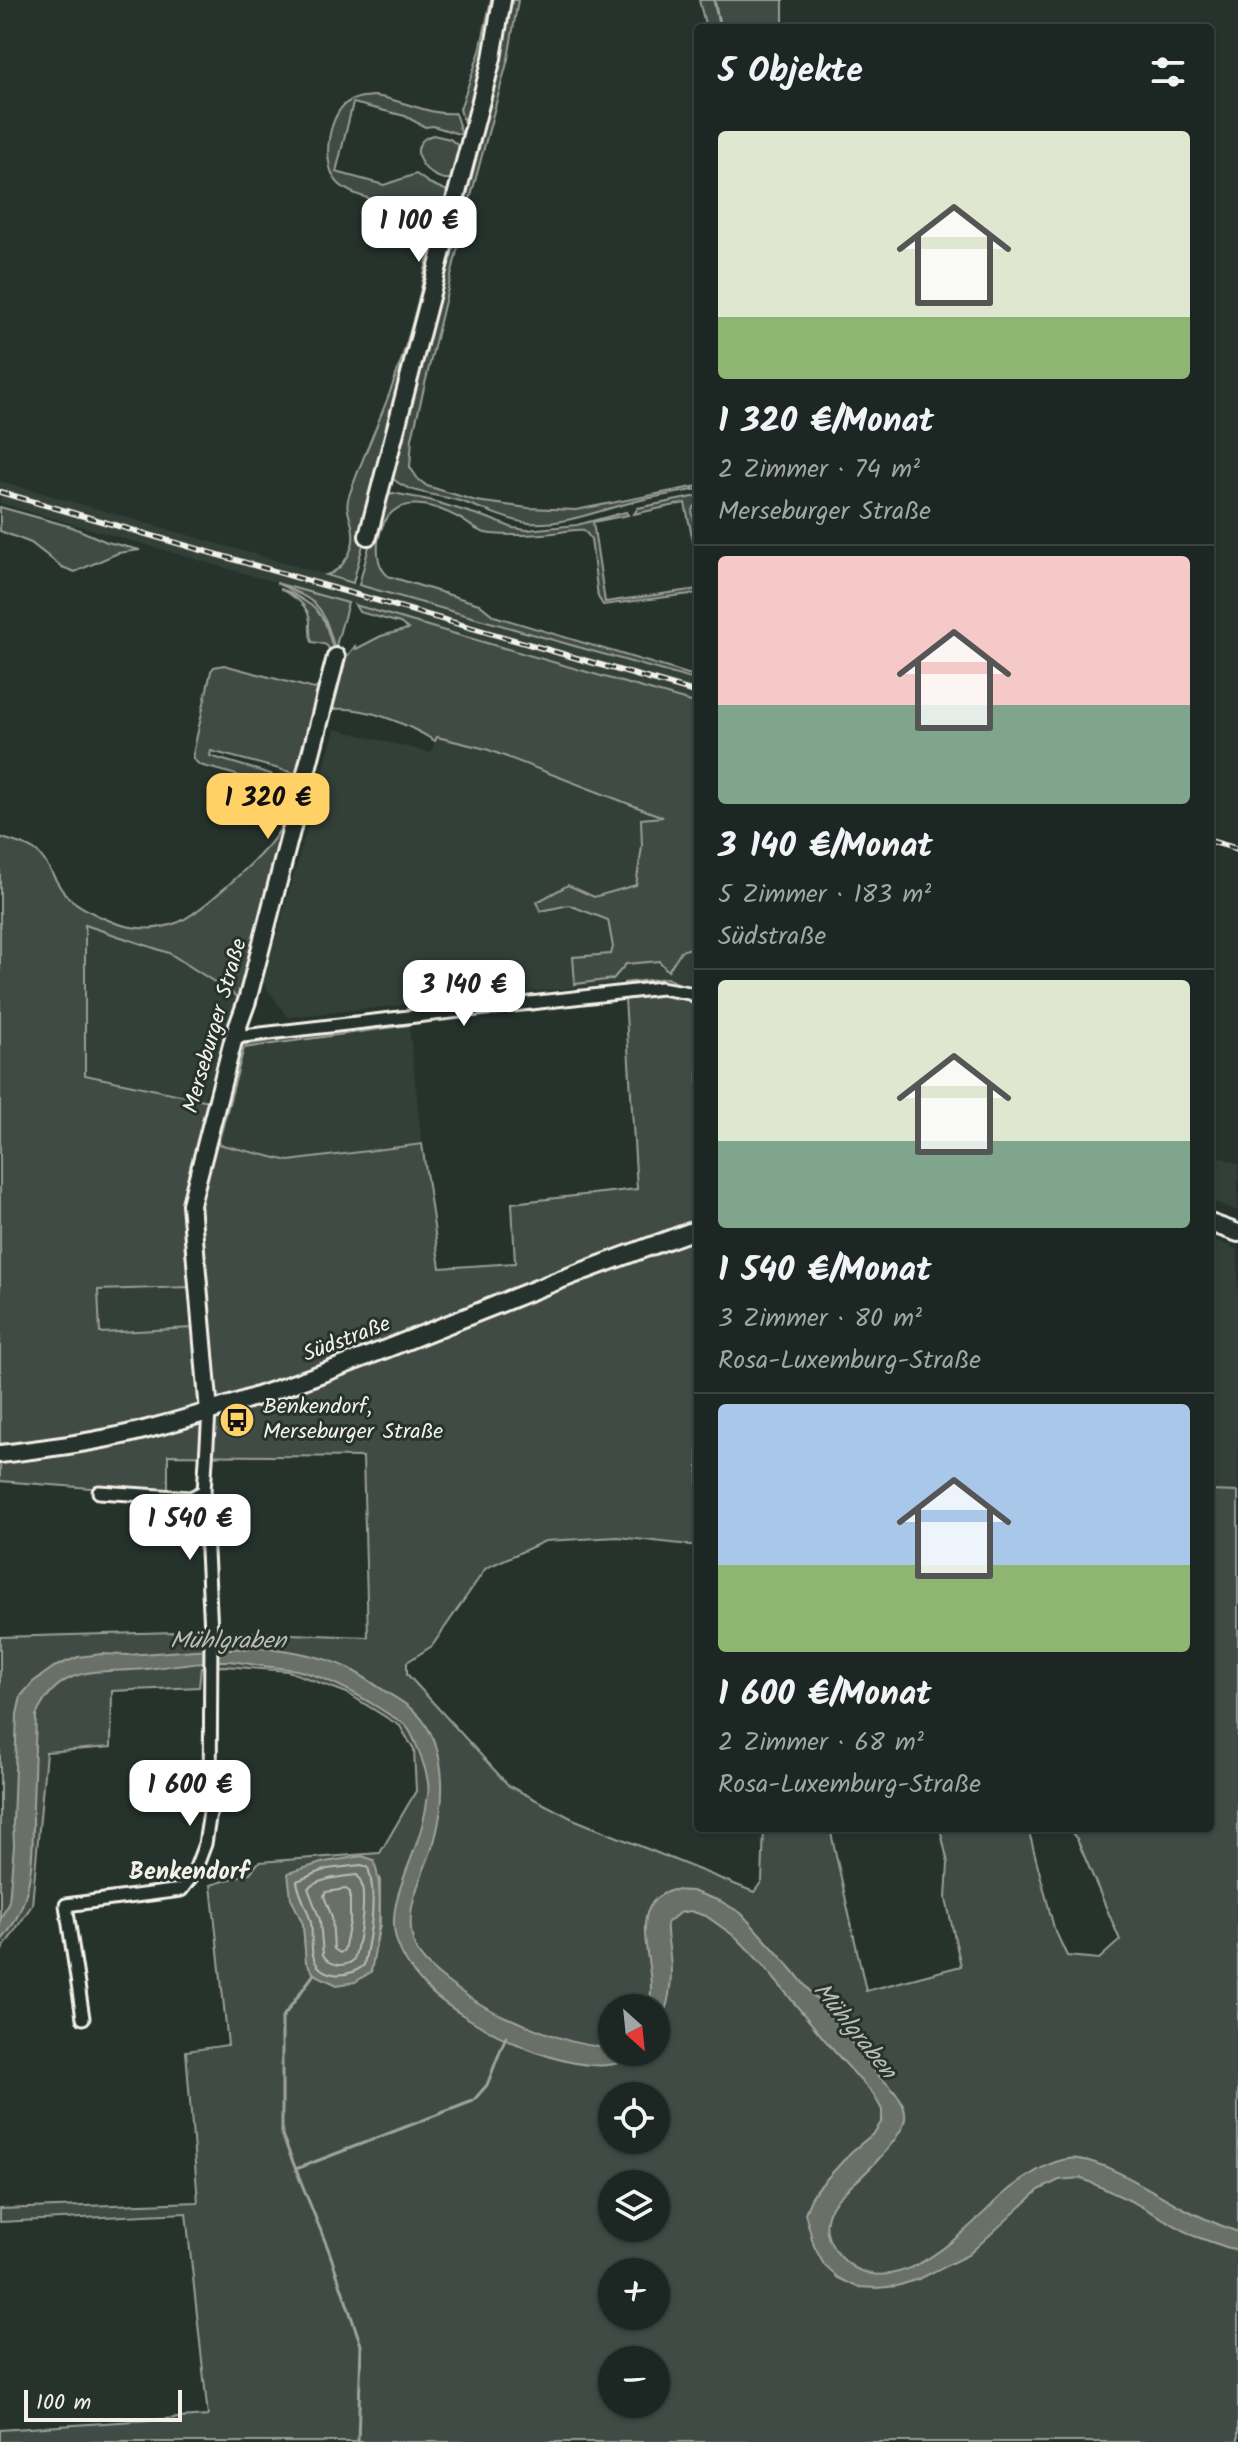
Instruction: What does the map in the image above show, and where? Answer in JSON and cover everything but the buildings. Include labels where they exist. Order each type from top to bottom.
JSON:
[{"type":"street","points":[[368,536],[492,58],[502,0]]},
{"type":"street","name":"Merseburger Straße","points":[[209,1412],[191,1204],[336,657]]},
{"type":"street","points":[[234,1037],[661,988],[694,996]]},
{"type":"street","points":[[1214,1224],[1238,1233]]},
{"type":"street","name":"Südstraße","points":[[0,1454],[141,1431],[209,1412],[326,1373],[694,1230]]},
{"type":"street","points":[[83,2018],[66,1905],[181,1890],[194,1873],[205,1844],[210,1812],[211,1631],[204,1491],[209,1412]]},
{"type":"street","points":[[99,1492],[191,1498],[204,1491]]},
{"type":"shaded area","points":[[491,0],[498,0],[467,133],[460,109],[480,51]]},
{"type":"shaded area","points":[[506,0],[518,0],[508,59],[464,222],[412,438],[410,467],[427,486],[476,501],[528,508],[576,510],[694,487],[694,490],[570,519],[529,523],[511,520],[461,501],[410,489],[390,475]]},
{"type":"shaded area","points":[[699,0],[783,0],[783,24],[705,24]]},
{"type":"shaded area","points":[[375,96],[436,112],[455,113],[462,135],[433,126],[425,127],[405,116],[353,103],[336,172],[384,185],[416,174],[450,192],[431,284],[353,583],[326,575],[343,564],[352,545],[348,501],[404,350],[422,285],[435,219],[429,210],[357,195],[339,184],[333,176],[328,144],[339,111],[352,100]]},
{"type":"shaded area","points":[[433,135],[450,139],[462,149],[453,179],[433,175],[420,161],[419,146],[424,139]]},
{"type":"shaded area","points":[[0,481],[694,681],[694,703],[0,503]]},
{"type":"shaded area","points":[[388,494],[429,500],[527,530],[577,525],[626,512],[628,515],[593,522],[605,602],[694,590],[694,594],[603,605],[598,597],[591,539],[584,530],[530,535],[491,534],[446,512],[421,505],[398,508],[389,515],[378,542],[379,560],[388,576],[479,604],[494,616],[694,676],[694,680],[359,585],[381,500]]},
{"type":"shaded area","points":[[694,497],[694,546],[685,503],[634,514],[638,508]]},
{"type":"shaded area","points":[[0,507],[140,550],[118,553],[75,572],[62,567],[31,543],[0,531]]},
{"type":"shaded area","points":[[276,583],[348,603],[335,649],[317,606]]},
{"type":"shaded area","points":[[280,589],[315,608],[325,622],[334,652],[302,775],[211,751],[210,756],[271,774],[274,779],[271,787],[282,775],[297,780],[241,999],[169,953],[85,925],[85,1075],[209,1101],[182,1200],[197,1216],[198,1194],[237,1048],[411,1020],[409,1025],[244,1048],[218,1144],[289,1161],[422,1144],[440,1268],[515,1263],[512,1203],[637,1189],[624,983],[667,978],[694,991],[694,1546],[618,1537],[545,1541],[486,1568],[432,1646],[407,1662],[407,1674],[509,1786],[573,1819],[754,1892],[762,1881],[764,1832],[831,1832],[866,1991],[961,1966],[946,1899],[948,1863],[941,1832],[1029,1832],[1054,1928],[1067,1956],[1099,1959],[1120,1940],[1071,1832],[1214,1832],[1214,1491],[1238,1492],[1238,2442],[0,2442],[0,2430],[208,2416],[186,2213],[0,2222],[0,2209],[198,2202],[186,2051],[228,2045],[211,1885],[250,1873],[259,1862],[380,1853],[416,1791],[414,1750],[400,1726],[347,1693],[288,1671],[201,1667],[199,1687],[112,1691],[111,1747],[46,1752],[32,1905],[0,1953],[0,1637],[211,1631],[368,1637],[363,1457],[168,1455],[168,1494],[0,1481],[0,837],[39,854],[66,895],[96,915],[137,928],[161,927],[189,916],[219,893],[264,850],[281,827],[283,813],[279,800],[268,788],[200,765],[193,759],[211,671],[224,665],[314,689],[321,685],[330,653],[324,644],[312,642],[307,611],[300,602]],"holes":[[[189,1287],[192,1328],[100,1333],[98,1290]],[[380,1878],[380,1925],[370,1972],[306,1962],[303,1924]]]},
{"type":"shaded area","points":[[355,605],[694,703],[694,947],[681,951],[668,971],[659,961],[626,964],[613,979],[575,984],[573,957],[611,954],[613,947],[608,920],[569,905],[541,911],[537,902],[568,885],[594,897],[636,885],[642,847],[641,819],[663,817],[486,749],[437,737],[435,741],[369,712],[328,710],[339,667],[355,646],[356,649],[381,636],[408,629],[400,623],[359,612]]},
{"type":"shaded area","points":[[335,729],[431,753],[436,737],[486,749],[694,828],[694,989],[667,978],[288,1017],[263,983]]},
{"type":"shaded area","points":[[85,924],[169,953],[241,999],[203,1100],[85,1075]]},
{"type":"shaded area","points":[[409,1025],[422,1144],[289,1161],[218,1144],[244,1048]]},
{"type":"shaded area","points":[[1214,1155],[1238,1164],[1238,1211],[1214,1202]]},
{"type":"shaded area","points":[[1214,1240],[1238,1249],[1238,1492],[1214,1491]]},
{"type":"shaded area","points":[[189,1287],[192,1328],[100,1333],[97,1290]]},
{"type":"water","points":[[268,1648],[330,1661],[369,1680],[411,1709],[424,1722],[437,1749],[442,1794],[435,1839],[416,1890],[411,1916],[411,1930],[419,1954],[440,1976],[484,2006],[545,2033],[598,2046],[598,2064],[560,2060],[494,2033],[439,1999],[411,1969],[397,1942],[394,1917],[403,1879],[421,1831],[428,1795],[427,1778],[416,1743],[404,1724],[353,1692],[295,1670],[210,1661],[86,1673],[58,1685],[36,1716],[30,1877],[20,1911],[0,1942],[0,1920],[9,1901],[14,1845],[17,1714],[21,1696],[33,1682],[54,1667],[78,1657]]},
{"type":"water","points":[[362,1856],[374,1860],[379,1888],[378,1930],[371,1972],[355,1982],[337,1985],[314,1974],[306,1962],[303,1924],[291,1898],[288,1873],[325,1862]]},
{"type":"water","points":[[673,1890],[692,1891],[741,1913],[791,1968],[902,2103],[904,2123],[896,2137],[837,2200],[828,2215],[826,2227],[831,2244],[842,2258],[861,2271],[882,2275],[903,2271],[924,2261],[944,2248],[1022,2180],[1045,2166],[1069,2159],[1104,2166],[1189,2211],[1238,2232],[1238,2251],[1194,2236],[1081,2178],[1059,2180],[1039,2190],[968,2255],[919,2279],[878,2288],[857,2287],[838,2278],[824,2265],[814,2246],[805,2213],[813,2194],[851,2152],[874,2133],[882,2121],[882,2110],[874,2095],[762,1964],[737,1938],[706,1916],[690,1911],[679,1913],[667,1923],[671,1966],[669,1994],[651,1994],[645,1924],[648,1910],[657,1898]]},
{"type":"waterway","points":[[714,0],[719,24]]},
{"type":"waterway","points":[[314,1974],[282,2018],[282,2135],[329,2251],[361,2345],[358,2442]]},
{"type":"waterway","points":[[296,2169],[473,2101],[487,2085],[506,2036]]},
{"type":"railway","points":[[0,492],[694,692]]},
{"type":"railway","points":[[1214,842],[1238,849]]},
{"type":"place","name":"Benkendorf, Merseburger Straße","points":[[237,1420]]},
{"type":"district","name":"Benkendorf","points":[[189,1872]]},
{"type":"water label","name":"Mühlgraben","points":[[228,1641]]},
{"type":"water label","name":"Mühlgraben","points":[[854,2031]]}]
